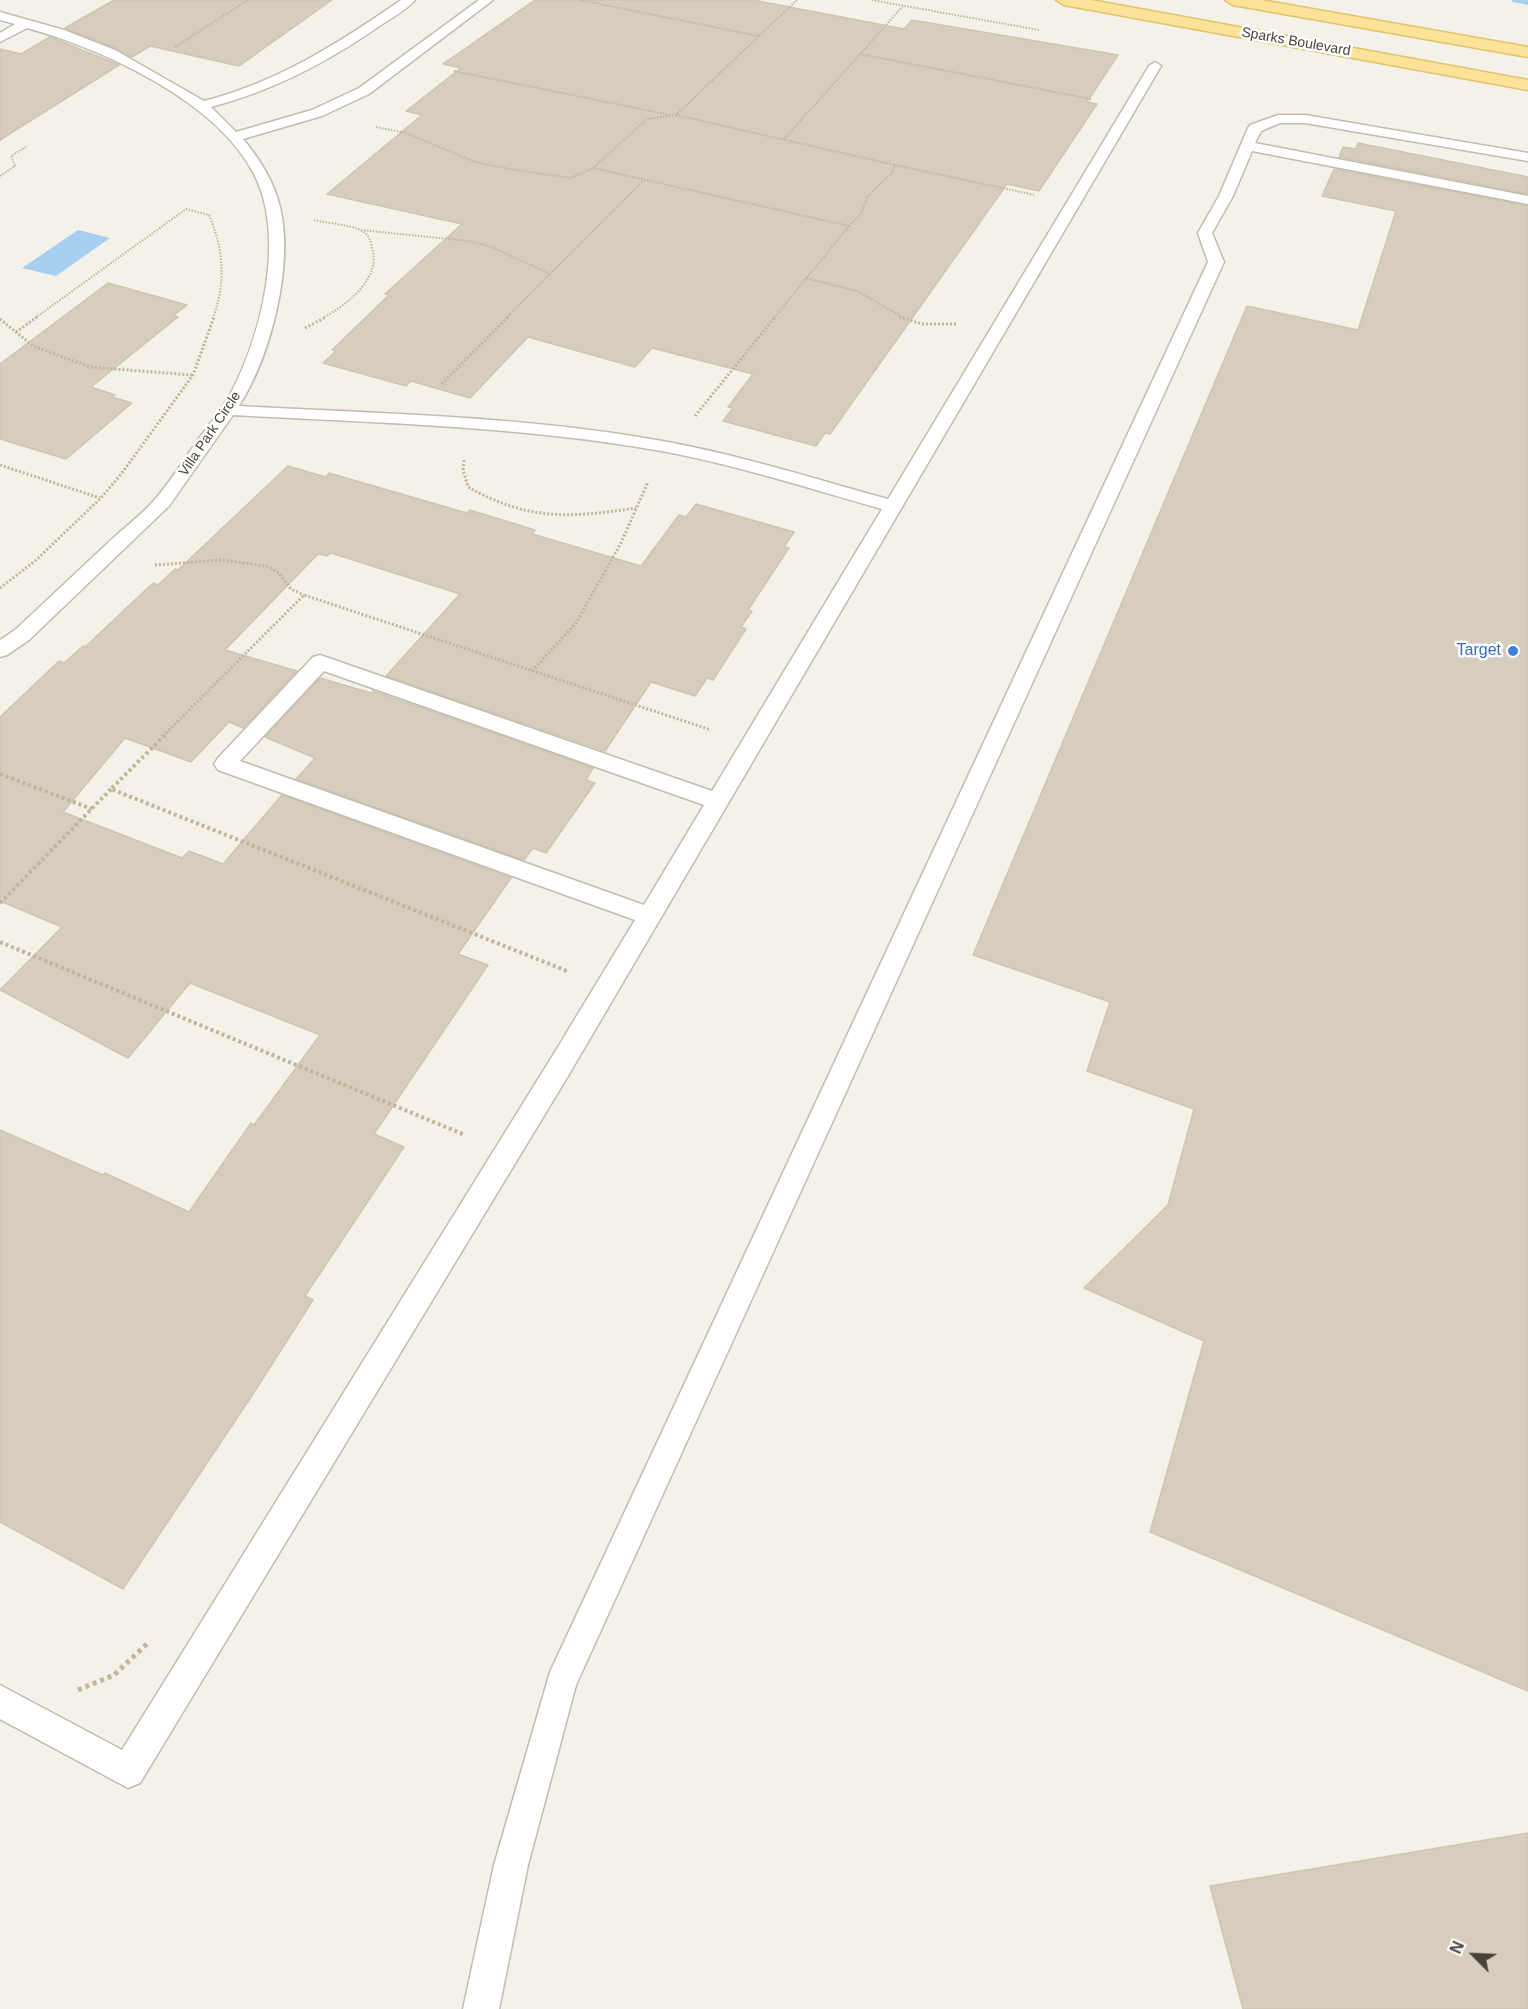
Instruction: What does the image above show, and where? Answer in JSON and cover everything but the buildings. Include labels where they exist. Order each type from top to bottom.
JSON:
[{"type":"main road","name":"Sparks Boulevard","points":[[1064,0],[1528,85]]},
{"type":"main road","name":"Sparks Boulevard","points":[[1233,0],[1528,52]]},
{"type":"lane","points":[[202,105],[233,98],[307,68],[339,49],[409,0]]},
{"type":"lane","points":[[234,137],[317,113],[363,91],[487,0]]},
{"type":"lane","name":"Villa Park Circle","points":[[0,16],[26,22],[78,40],[128,61],[202,105],[234,137],[261,174],[273,206],[278,243],[272,290],[261,338],[239,393],[228,410],[163,501],[22,635],[0,650]]},
{"type":"lane","points":[[0,38],[26,22]]},
{"type":"lane","points":[[0,1701],[128,1771],[559,1068],[891,506],[1155,66]]},
{"type":"lane","points":[[481,2009],[511,1865],[561,1683],[1216,262],[1205,233],[1226,196],[1255,128],[1278,119],[1305,120],[1528,158]]},
{"type":"lane","points":[[1248,146],[1528,200]]},
{"type":"lane","points":[[228,410],[486,426],[638,442],[768,472],[891,506]]},
{"type":"lane","points":[[649,916],[225,764],[320,662],[717,801]]},
{"type":"path","points":[[169,51],[248,0]]},
{"type":"path","points":[[580,0],[759,36]]},
{"type":"path","points":[[367,126],[406,133],[475,162],[571,178],[592,168],[647,119],[675,115],[797,0]]},
{"type":"path","points":[[872,0],[1044,31]]},
{"type":"path","points":[[783,139],[903,6]]},
{"type":"path","points":[[860,54],[1092,99]]},
{"type":"path","points":[[450,70],[675,115],[1035,195]]},
{"type":"path","points":[[0,176],[15,166],[11,156],[26,147]]},
{"type":"path","points":[[695,416],[862,212],[867,197],[896,165]]},
{"type":"path","points":[[592,168],[849,226]]},
{"type":"path","points":[[440,387],[643,181]]},
{"type":"path","points":[[0,588],[35,561],[101,498],[122,473],[193,375],[223,283],[223,262],[210,215],[186,209],[16,332]]},
{"type":"path","points":[[314,220],[361,230],[468,241],[492,247],[550,274]]},
{"type":"path","points":[[299,331],[327,316],[357,294],[369,276],[375,254],[367,233],[361,230]]},
{"type":"path","points":[[806,278],[857,291],[899,317],[922,324],[958,324]]},
{"type":"path","points":[[0,320],[33,346],[90,367],[193,375]]},
{"type":"path","points":[[464,452],[463,470],[468,487],[486,499],[517,511],[548,517],[592,515],[636,508]]},
{"type":"path","points":[[0,465],[101,498]]},
{"type":"path","points":[[532,671],[576,623],[621,543],[651,475]]},
{"type":"path","points":[[146,564],[162,565],[221,560],[267,566],[279,573],[291,589],[304,596],[715,732],[679,789]]},
{"type":"path","points":[[0,903],[304,596]]},
{"type":"path","points":[[0,774],[92,809]]},
{"type":"path","points":[[111,789],[567,971]]},
{"type":"path","points":[[0,942],[466,1135]]},
{"type":"path","points":[[561,981],[574,961]]},
{"type":"path","points":[[460,1145],[472,1125]]},
{"type":"path","points":[[73,1692],[114,1675],[153,1638]]},
{"type":"water","points":[[78,230],[110,238],[56,276],[22,268]]},
{"type":"waterway","points":[[1516,0],[1528,2]]},
{"type":"place","name":"Target","points":[[1513,651]]}]
